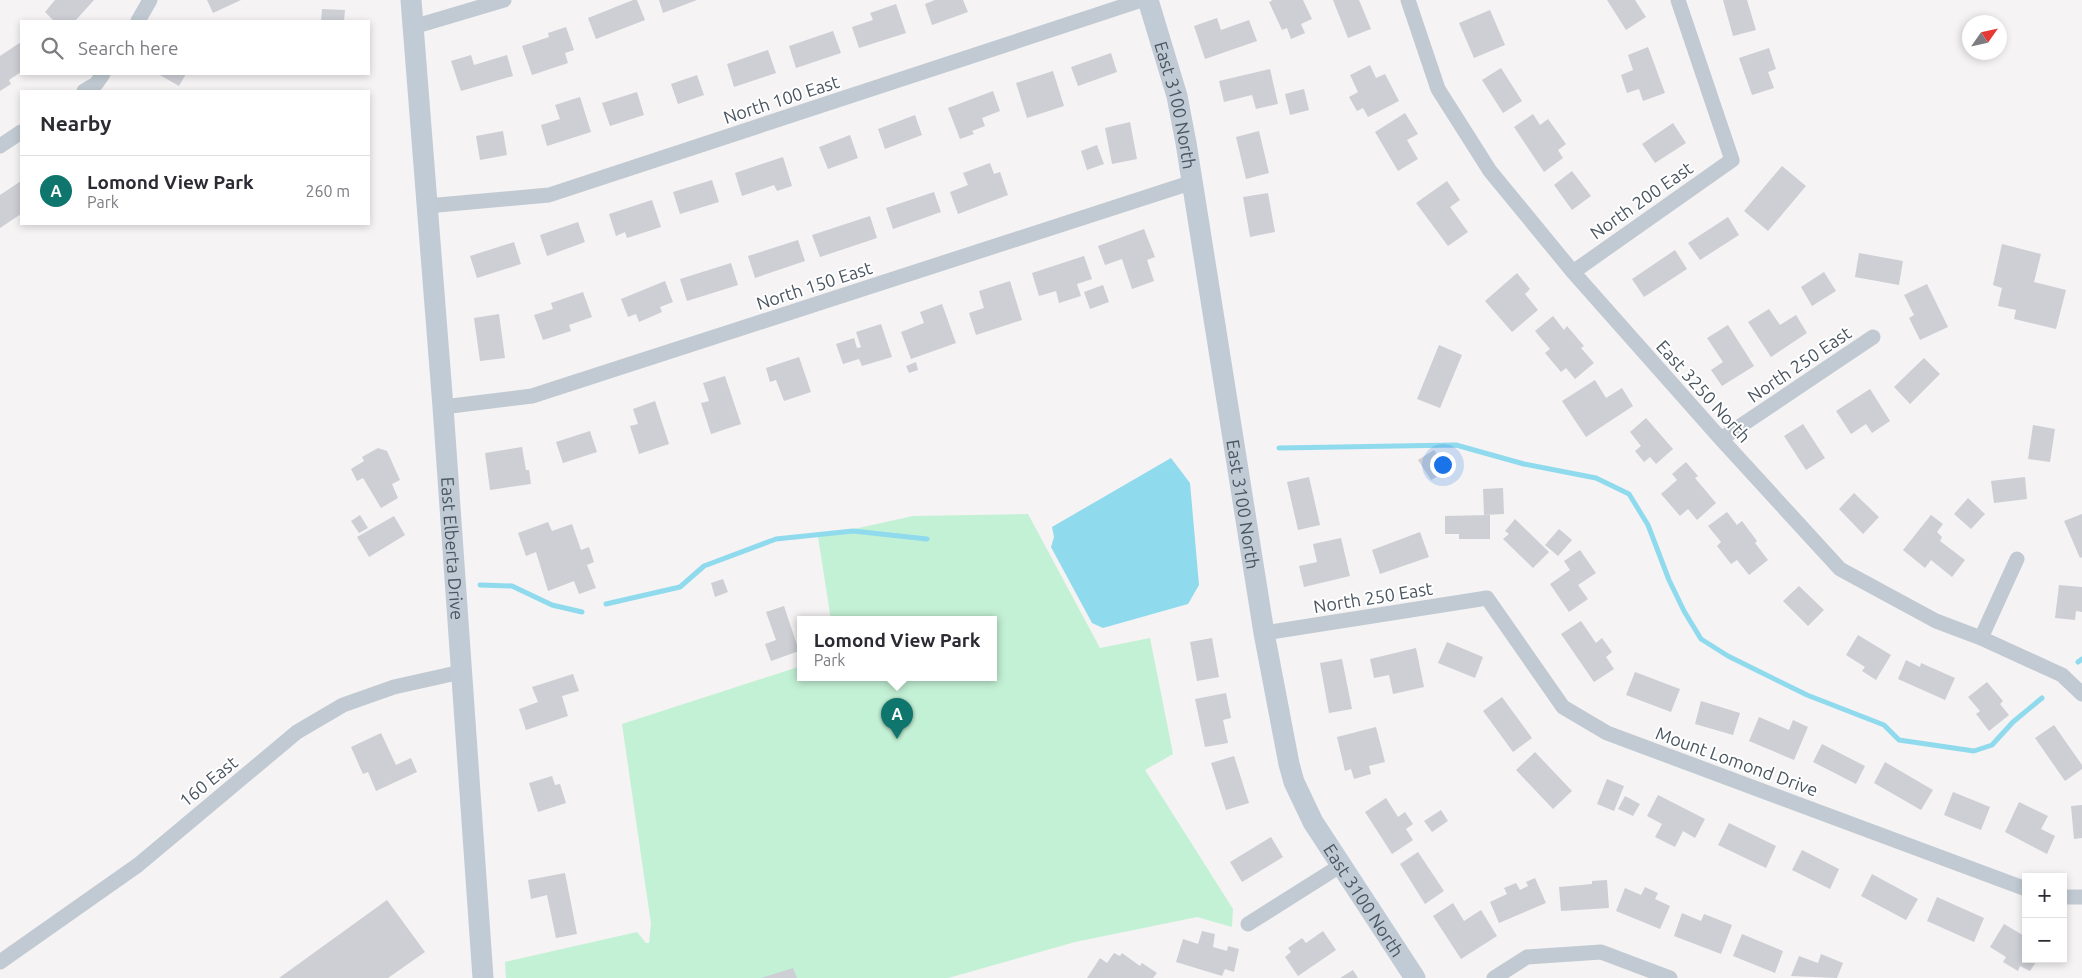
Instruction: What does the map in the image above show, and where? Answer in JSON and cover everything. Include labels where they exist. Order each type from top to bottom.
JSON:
[{"type":"street","points":[[139,20],[150,0]]},
{"type":"street","name":"East Elberta Drive","points":[[411,0],[443,407],[483,978]]},
{"type":"street","points":[[413,26],[504,0]]},
{"type":"street","name":"North 100 East","points":[[427,206],[549,195],[1142,0]]},
{"type":"street","name":"East 3100 North","points":[[1148,0],[1177,96],[1193,182],[1264,633],[1279,720],[1294,782],[1313,822],[1414,978]]},
{"type":"street","name":"East 3250 North","points":[[1408,0],[1438,89],[1490,171],[1572,272],[1840,569],[1936,620],[1981,638],[2062,675],[2082,694]]},
{"type":"street","name":"North 200 East","points":[[1572,272],[1732,160],[1678,0]]},
{"type":"street","points":[[86,90],[96,84],[102,75]]},
{"type":"street","points":[[0,146],[20,133]]},
{"type":"street","name":"North 150 East","points":[[443,407],[532,396],[1193,182]]},
{"type":"street","name":"North 250 East","points":[[1721,439],[1872,337]]},
{"type":"street","points":[[1981,638],[2017,559]]},
{"type":"street","name":"North 250 East","points":[[1264,633],[1487,598]]},
{"type":"street","name":"Mount Lomond Drive","points":[[1487,598],[1563,707],[1607,733],[2022,888]]},
{"type":"street","name":"160 East","points":[[0,962],[138,865],[297,732],[342,705],[394,686],[461,672]]},
{"type":"street","points":[[1248,924],[1340,866]]},
{"type":"street","points":[[2067,897],[2082,897]]},
{"type":"street","points":[[1494,978],[1527,957],[1601,952],[1670,978]]},
{"type":"green space","points":[[1028,514],[1100,648],[1150,638],[1173,754],[1145,770],[1233,909],[1232,927],[1197,917],[1075,942],[948,978],[506,978],[505,962],[637,932],[646,943],[649,943],[651,924],[622,724],[797,667],[797,681],[997,681],[997,616],[830,616],[818,537],[913,516]]},
{"type":"water","points":[[1171,458],[1190,483],[1199,585],[1188,604],[1103,628],[1092,623],[1051,547],[1054,537],[1052,527]]},
{"type":"building","points":[[55,0],[94,0],[76,20],[53,20],[45,12]]},
{"type":"building","points":[[207,0],[241,0],[213,13]]},
{"type":"building","points":[[637,0],[645,20],[596,39],[588,18]]},
{"type":"building","points":[[659,0],[697,0],[663,13]]},
{"type":"building","points":[[935,0],[963,0],[968,12],[932,25],[925,4]]},
{"type":"building","points":[[1273,0],[1303,0],[1312,19],[1301,24],[1305,33],[1291,39],[1287,28],[1282,30],[1269,2]]},
{"type":"building","points":[[1333,0],[1359,0],[1371,29],[1348,38]]},
{"type":"building","points":[[1607,0],[1635,0],[1646,17],[1626,30]]},
{"type":"building","points":[[1723,0],[1747,0],[1756,30],[1733,36]]},
{"type":"building","points":[[896,4],[906,33],[859,48],[852,27],[873,20],[870,13]]},
{"type":"building","points":[[322,9],[345,10],[344,20],[321,20]]},
{"type":"building","points":[[1490,10],[1505,45],[1474,58],[1459,23]]},
{"type":"building","points":[[1217,18],[1221,30],[1249,20],[1257,41],[1205,59],[1194,26]]},
{"type":"building","points":[[566,27],[574,50],[565,53],[568,63],[532,75],[522,46],[549,37],[548,33]]},
{"type":"building","points":[[833,31],[841,53],[796,68],[789,46]]},
{"type":"building","points":[[20,43],[20,73],[9,80],[11,84],[0,91],[0,56]]},
{"type":"building","points":[[1648,47],[1665,93],[1643,101],[1639,89],[1627,93],[1621,75],[1633,70],[1628,55]]},
{"type":"building","points":[[1769,48],[1776,69],[1768,72],[1774,88],[1752,95],[1739,58]]},
{"type":"building","points":[[768,50],[776,73],[734,87],[727,64]]},
{"type":"building","points":[[1111,53],[1117,72],[1078,86],[1071,67]]},
{"type":"building","points":[[471,55],[474,65],[507,55],[513,76],[461,91],[451,61]]},
{"type":"building","points":[[1370,65],[1376,78],[1385,74],[1399,101],[1368,117],[1363,108],[1357,111],[1349,97],[1358,92],[1350,75]]},
{"type":"building","points":[[1501,68],[1522,101],[1503,113],[1482,80]]},
{"type":"building","points":[[1270,69],[1278,104],[1256,109],[1252,95],[1224,102],[1219,81]]},
{"type":"building","points":[[1053,71],[1064,106],[1027,118],[1016,83]]},
{"type":"building","points":[[160,75],[185,75],[179,86]]},
{"type":"building","points":[[697,75],[704,95],[678,104],[671,84]]},
{"type":"building","points":[[1304,89],[1309,110],[1290,115],[1285,94]]},
{"type":"building","points":[[993,91],[1000,111],[982,118],[985,126],[972,131],[974,134],[960,139],[948,108]]},
{"type":"building","points":[[637,92],[644,115],[610,126],[602,103]]},
{"type":"building","points":[[580,97],[591,132],[547,146],[541,125],[560,119],[555,105]]},
{"type":"building","points":[[1405,113],[1418,134],[1407,140],[1418,159],[1398,171],[1375,132]]},
{"type":"building","points":[[1533,114],[1540,125],[1548,119],[1566,144],[1558,150],[1563,158],[1544,172],[1514,127]]},
{"type":"building","points":[[915,115],[922,135],[885,149],[878,129]]},
{"type":"building","points":[[1130,122],[1137,159],[1112,164],[1105,128]]},
{"type":"building","points":[[1673,123],[1686,143],[1655,163],[1642,144]]},
{"type":"building","points":[[503,131],[507,155],[480,160],[476,136]]},
{"type":"building","points":[[1259,131],[1269,173],[1246,179],[1236,137]]},
{"type":"building","points":[[850,135],[858,158],[828,169],[819,147]]},
{"type":"building","points":[[1097,145],[1104,164],[1087,170],[1081,151]]},
{"type":"building","points":[[783,157],[792,186],[777,191],[774,185],[742,196],[735,173]]},
{"type":"building","points":[[990,163],[994,174],[1000,172],[1008,195],[958,214],[950,192],[968,185],[963,173]]},
{"type":"building","points":[[1782,166],[1806,186],[1768,231],[1744,211]]},
{"type":"building","points":[[1572,171],[1591,196],[1572,210],[1554,185]]},
{"type":"building","points":[[712,180],[719,202],[680,214],[673,192]]},
{"type":"building","points":[[1447,181],[1460,200],[1450,207],[1468,232],[1448,246],[1416,203]]},
{"type":"building","points":[[20,182],[20,215],[0,228],[0,195]]},
{"type":"building","points":[[934,192],[941,212],[893,229],[886,208]]},
{"type":"building","points":[[1268,193],[1275,232],[1250,237],[1243,197]]},
{"type":"building","points":[[652,200],[661,227],[627,238],[625,232],[616,236],[609,214]]},
{"type":"building","points":[[870,216],[877,238],[820,257],[812,235]]},
{"type":"building","points":[[1728,217],[1739,235],[1700,260],[1688,243]]},
{"type":"building","points":[[578,222],[585,242],[547,256],[540,235]]},
{"type":"building","points":[[1144,229],[1155,257],[1147,260],[1154,281],[1132,289],[1122,259],[1105,265],[1098,246]]},
{"type":"building","points":[[798,240],[805,261],[755,278],[748,256]]},
{"type":"building","points":[[514,242],[521,264],[477,278],[470,256]]},
{"type":"building","points":[[2002,244],[2041,254],[2034,282],[2066,290],[2056,329],[2014,319],[2016,310],[1998,306],[2002,288],[1993,285]]},
{"type":"building","points":[[1675,250],[1687,269],[1644,297],[1632,279]]},
{"type":"building","points":[[1859,253],[1903,261],[1899,285],[1855,277]]},
{"type":"building","points":[[1084,256],[1092,279],[1077,284],[1081,296],[1059,303],[1056,291],[1039,296],[1032,273]]},
{"type":"building","points":[[731,263],[738,285],[687,301],[680,279]]},
{"type":"building","points":[[1824,272],[1836,291],[1812,306],[1801,287]]},
{"type":"building","points":[[1517,273],[1530,289],[1525,294],[1538,310],[1512,332],[1485,301]]},
{"type":"building","points":[[665,281],[673,302],[660,307],[662,312],[639,322],[636,314],[628,317],[621,299]]},
{"type":"building","points":[[1010,281],[1022,320],[976,335],[969,313],[984,308],[979,291]]},
{"type":"building","points":[[1927,284],[1948,327],[1920,340],[1909,318],[1914,315],[1904,295]]},
{"type":"building","points":[[1103,285],[1109,302],[1090,309],[1084,292]]},
{"type":"building","points":[[583,292],[592,317],[569,325],[571,331],[543,340],[534,315],[553,309],[551,303]]},
{"type":"building","points":[[942,304],[956,343],[911,359],[901,332],[924,323],[920,312]]},
{"type":"building","points":[[1769,309],[1780,325],[1796,315],[1807,333],[1771,357],[1748,322]]},
{"type":"building","points":[[499,314],[505,358],[480,361],[474,318]]},
{"type":"building","points":[[1553,316],[1564,330],[1567,326],[1584,346],[1581,348],[1594,363],[1575,379],[1566,368],[1561,372],[1545,353],[1550,349],[1535,331]]},
{"type":"building","points":[[881,324],[892,357],[862,366],[859,359],[843,364],[836,344],[854,338],[857,348],[861,347],[856,332]]},
{"type":"building","points":[[1728,325],[1754,366],[1722,386],[1711,370],[1723,362],[1707,338]]},
{"type":"building","points":[[1439,345],[1462,355],[1440,408],[1417,399]]},
{"type":"building","points":[[799,357],[811,392],[784,401],[776,380],[770,382],[766,368]]},
{"type":"building","points":[[1924,358],[1940,374],[1910,404],[1894,387]]},
{"type":"building","points":[[916,362],[918,370],[909,373],[906,366]]},
{"type":"building","points":[[725,376],[741,424],[711,434],[701,403],[709,401],[703,383]]},
{"type":"building","points":[[1595,380],[1606,398],[1622,388],[1633,406],[1586,437],[1562,401]]},
{"type":"building","points":[[1870,389],[1890,421],[1872,433],[1866,424],[1851,434],[1836,411]]},
{"type":"building","points":[[655,401],[669,444],[639,454],[630,426],[638,424],[633,409]]},
{"type":"building","points":[[1646,418],[1673,449],[1656,464],[1650,457],[1644,462],[1635,451],[1641,446],[1630,432]]},
{"type":"building","points":[[1803,424],[1825,458],[1806,470],[1784,436]]},
{"type":"building","points":[[2033,425],[2055,429],[2050,462],[2028,459]]},
{"type":"building","points":[[590,431],[597,452],[563,463],[556,442]]},
{"type":"building","points":[[522,447],[526,470],[529,470],[531,484],[490,490],[485,453]]},
{"type":"building","points":[[378,448],[387,451],[400,480],[392,484],[398,498],[381,508],[363,478],[357,481],[351,469],[364,461],[362,457]]},
{"type":"building","points":[[1434,450],[1447,471],[1431,480],[1418,460]]},
{"type":"building","points":[[1686,462],[1698,476],[1695,478],[1716,503],[1697,520],[1688,509],[1680,516],[1661,494],[1677,480],[1672,474]]},
{"type":"building","points":[[1309,477],[1320,525],[1298,530],[1287,482]]},
{"type":"building","points":[[2025,477],[2027,499],[1994,503],[1991,481]]},
{"type":"building","points":[[1503,488],[1504,514],[1484,515],[1483,489]]},
{"type":"building","points":[[1854,493],[1879,517],[1863,534],[1839,509]]},
{"type":"building","points":[[1968,498],[1985,514],[1971,529],[1954,514]]},
{"type":"building","points":[[1727,512],[1737,525],[1742,521],[1768,560],[1749,575],[1737,560],[1731,564],[1717,546],[1721,542],[1708,526]]},
{"type":"building","points":[[2082,514],[2082,557],[2080,558],[2064,521]]},
{"type":"building","points":[[360,515],[368,528],[359,533],[351,521]]},
{"type":"building","points":[[1490,515],[1490,539],[1459,539],[1459,534],[1445,534],[1445,516]]},
{"type":"building","points":[[1931,515],[1943,524],[1937,532],[1942,537],[1940,541],[1965,560],[1952,577],[1931,560],[1925,568],[1903,550]]},
{"type":"building","points":[[394,516],[405,535],[369,557],[357,537]]},
{"type":"building","points":[[1515,519],[1549,552],[1533,568],[1503,539],[1509,534],[1505,531]]},
{"type":"building","points":[[548,522],[552,531],[572,524],[581,550],[589,547],[594,562],[587,565],[596,588],[579,594],[574,581],[548,591],[536,552],[526,556],[518,533]]},
{"type":"building","points":[[1559,529],[1572,540],[1558,556],[1545,545]]},
{"type":"building","points":[[1420,532],[1429,557],[1380,574],[1372,550]]},
{"type":"building","points":[[1341,538],[1350,576],[1304,587],[1299,566],[1317,562],[1313,544]]},
{"type":"building","points":[[1580,550],[1596,573],[1578,585],[1588,599],[1569,612],[1550,584],[1570,570],[1564,561]]},
{"type":"building","points":[[723,579],[728,592],[715,597],[711,583]]},
{"type":"building","points":[[2059,585],[2082,587],[2082,612],[2076,611],[2075,620],[2055,618]]},
{"type":"building","points":[[1799,586],[1824,610],[1808,626],[1783,601]]},
{"type":"building","points":[[784,606],[797,645],[797,652],[771,661],[765,644],[776,640],[766,612]]},
{"type":"building","points":[[1581,621],[1596,643],[1602,638],[1612,652],[1606,657],[1614,669],[1594,682],[1561,634]]},
{"type":"building","points":[[1858,635],[1891,655],[1876,680],[1862,671],[1865,667],[1846,655]]},
{"type":"building","points":[[1212,638],[1219,677],[1197,681],[1190,642]]},
{"type":"building","points":[[1447,642],[1483,657],[1475,678],[1438,663]]},
{"type":"building","points":[[1416,648],[1424,687],[1393,694],[1389,675],[1374,678],[1370,659]]},
{"type":"building","points":[[1342,659],[1352,709],[1329,713],[1320,663]]},
{"type":"building","points":[[1906,660],[1920,667],[1921,663],[1955,678],[1945,700],[1898,679]]},
{"type":"building","points":[[1635,672],[1680,689],[1671,712],[1626,695]]},
{"type":"building","points":[[573,674],[579,691],[562,696],[568,716],[526,730],[519,709],[538,702],[532,687]]},
{"type":"building","points":[[1987,682],[2003,701],[2000,704],[2009,715],[1989,731],[1976,714],[1980,711],[1968,697]]},
{"type":"building","points":[[1226,693],[1231,718],[1223,720],[1228,743],[1205,747],[1195,699]]},
{"type":"building","points":[[1502,697],[1532,738],[1513,752],[1483,711]]},
{"type":"building","points":[[1701,701],[1740,713],[1733,735],[1695,724]]},
{"type":"building","points":[[1759,717],[1789,730],[1793,720],[1808,727],[1794,760],[1749,741]]},
{"type":"building","points":[[2054,725],[2082,765],[2082,769],[2065,781],[2035,738]]},
{"type":"building","points":[[1376,727],[1385,762],[1369,766],[1371,774],[1354,779],[1351,769],[1345,771],[1337,737]]},
{"type":"building","points":[[381,733],[396,765],[411,758],[417,772],[376,791],[368,772],[363,774],[351,747]]},
{"type":"building","points":[[1822,744],[1865,766],[1856,784],[1813,762]]},
{"type":"building","points":[[1535,752],[1572,791],[1553,809],[1516,770]]},
{"type":"building","points":[[1234,756],[1249,803],[1226,810],[1211,763]]},
{"type":"building","points":[[1885,762],[1933,790],[1921,810],[1874,783]]},
{"type":"building","points":[[552,776],[555,785],[560,784],[566,803],[538,812],[529,783]]},
{"type":"building","points":[[1607,779],[1624,786],[1614,811],[1597,804]]},
{"type":"building","points":[[1953,792],[1990,807],[1981,830],[1944,815]]},
{"type":"building","points":[[1658,795],[1705,819],[1695,838],[1683,831],[1675,847],[1655,837],[1662,824],[1647,816]]},
{"type":"building","points":[[1625,796],[1640,804],[1633,816],[1618,809]]},
{"type":"building","points":[[1386,798],[1398,817],[1405,812],[1413,824],[1406,829],[1413,840],[1392,854],[1365,812]]},
{"type":"building","points":[[2019,802],[2048,816],[2041,829],[2055,836],[2047,854],[2005,832]]},
{"type":"building","points":[[2082,805],[2082,838],[2074,839],[2071,806]]},
{"type":"building","points":[[1441,810],[1448,821],[1432,832],[1424,821]]},
{"type":"building","points":[[1729,823],[1776,846],[1766,868],[1718,845]]},
{"type":"building","points":[[1271,837],[1283,857],[1242,882],[1230,862]]},
{"type":"building","points":[[1802,850],[1839,869],[1830,889],[1792,870]]},
{"type":"building","points":[[1418,852],[1444,891],[1425,904],[1400,864]]},
{"type":"building","points":[[565,873],[577,934],[556,938],[547,895],[531,899],[528,880]]},
{"type":"building","points":[[1872,874],[1918,899],[1906,920],[1861,896]]},
{"type":"building","points":[[1535,878],[1546,903],[1499,923],[1490,902],[1507,894],[1504,888],[1516,883],[1520,890],[1528,886],[1526,882]]},
{"type":"building","points":[[1607,880],[1609,908],[1561,911],[1559,887],[1592,884],[1592,881]]},
{"type":"building","points":[[1645,887],[1658,893],[1655,899],[1670,906],[1660,929],[1616,911],[1625,888],[1641,895]]},
{"type":"building","points":[[1937,897],[1984,918],[1974,942],[1927,921]]},
{"type":"building","points":[[387,900],[425,952],[388,978],[279,978]]},
{"type":"building","points":[[1453,903],[1464,921],[1481,910],[1497,936],[1461,959],[1433,916]]},
{"type":"building","points":[[1682,913],[1701,921],[1704,914],[1732,925],[1721,954],[1674,936]]},
{"type":"building","points":[[2004,924],[2022,935],[2022,963],[2035,963],[2030,971],[2020,966],[2018,971],[2003,962],[2006,957],[1990,947]]},
{"type":"building","points":[[1202,931],[1215,934],[1213,947],[1227,951],[1228,946],[1239,949],[1234,972],[1225,969],[1222,976],[1176,962],[1183,939],[1198,944]]},
{"type":"building","points":[[1323,931],[1336,950],[1298,976],[1285,957],[1291,952],[1288,948],[1302,938],[1306,943]]},
{"type":"building","points":[[1742,934],[1783,951],[1775,973],[1733,956]]},
{"type":"building","points":[[1114,953],[1120,956],[1122,953],[1140,966],[1142,963],[1157,973],[1153,978],[1087,978],[1100,958],[1107,963]]},
{"type":"building","points":[[1821,954],[1843,963],[1837,978],[1791,976],[1799,956],[1818,963]]},
{"type":"building","points":[[793,968],[797,978],[761,978]]},
{"type":"building","points":[[1353,970],[1358,978],[1340,978]]},
{"type":"waterway","points":[[1279,448],[1456,445],[1524,464],[1596,478],[1629,494],[1648,525],[1669,580],[1684,611],[1701,639],[1728,656],[1807,695],[1884,725],[1899,740],[1974,751],[1992,745],[2013,722],[2042,698]]},
{"type":"waterway","points":[[606,604],[680,587],[704,566],[776,539],[853,531],[927,539]]},
{"type":"waterway","points":[[480,585],[512,586],[552,605],[582,612]]},
{"type":"waterway","points":[[2078,662],[2082,659]]},
{"type":"place","name":"Lomond View Park","points":[[897,739]]}]
